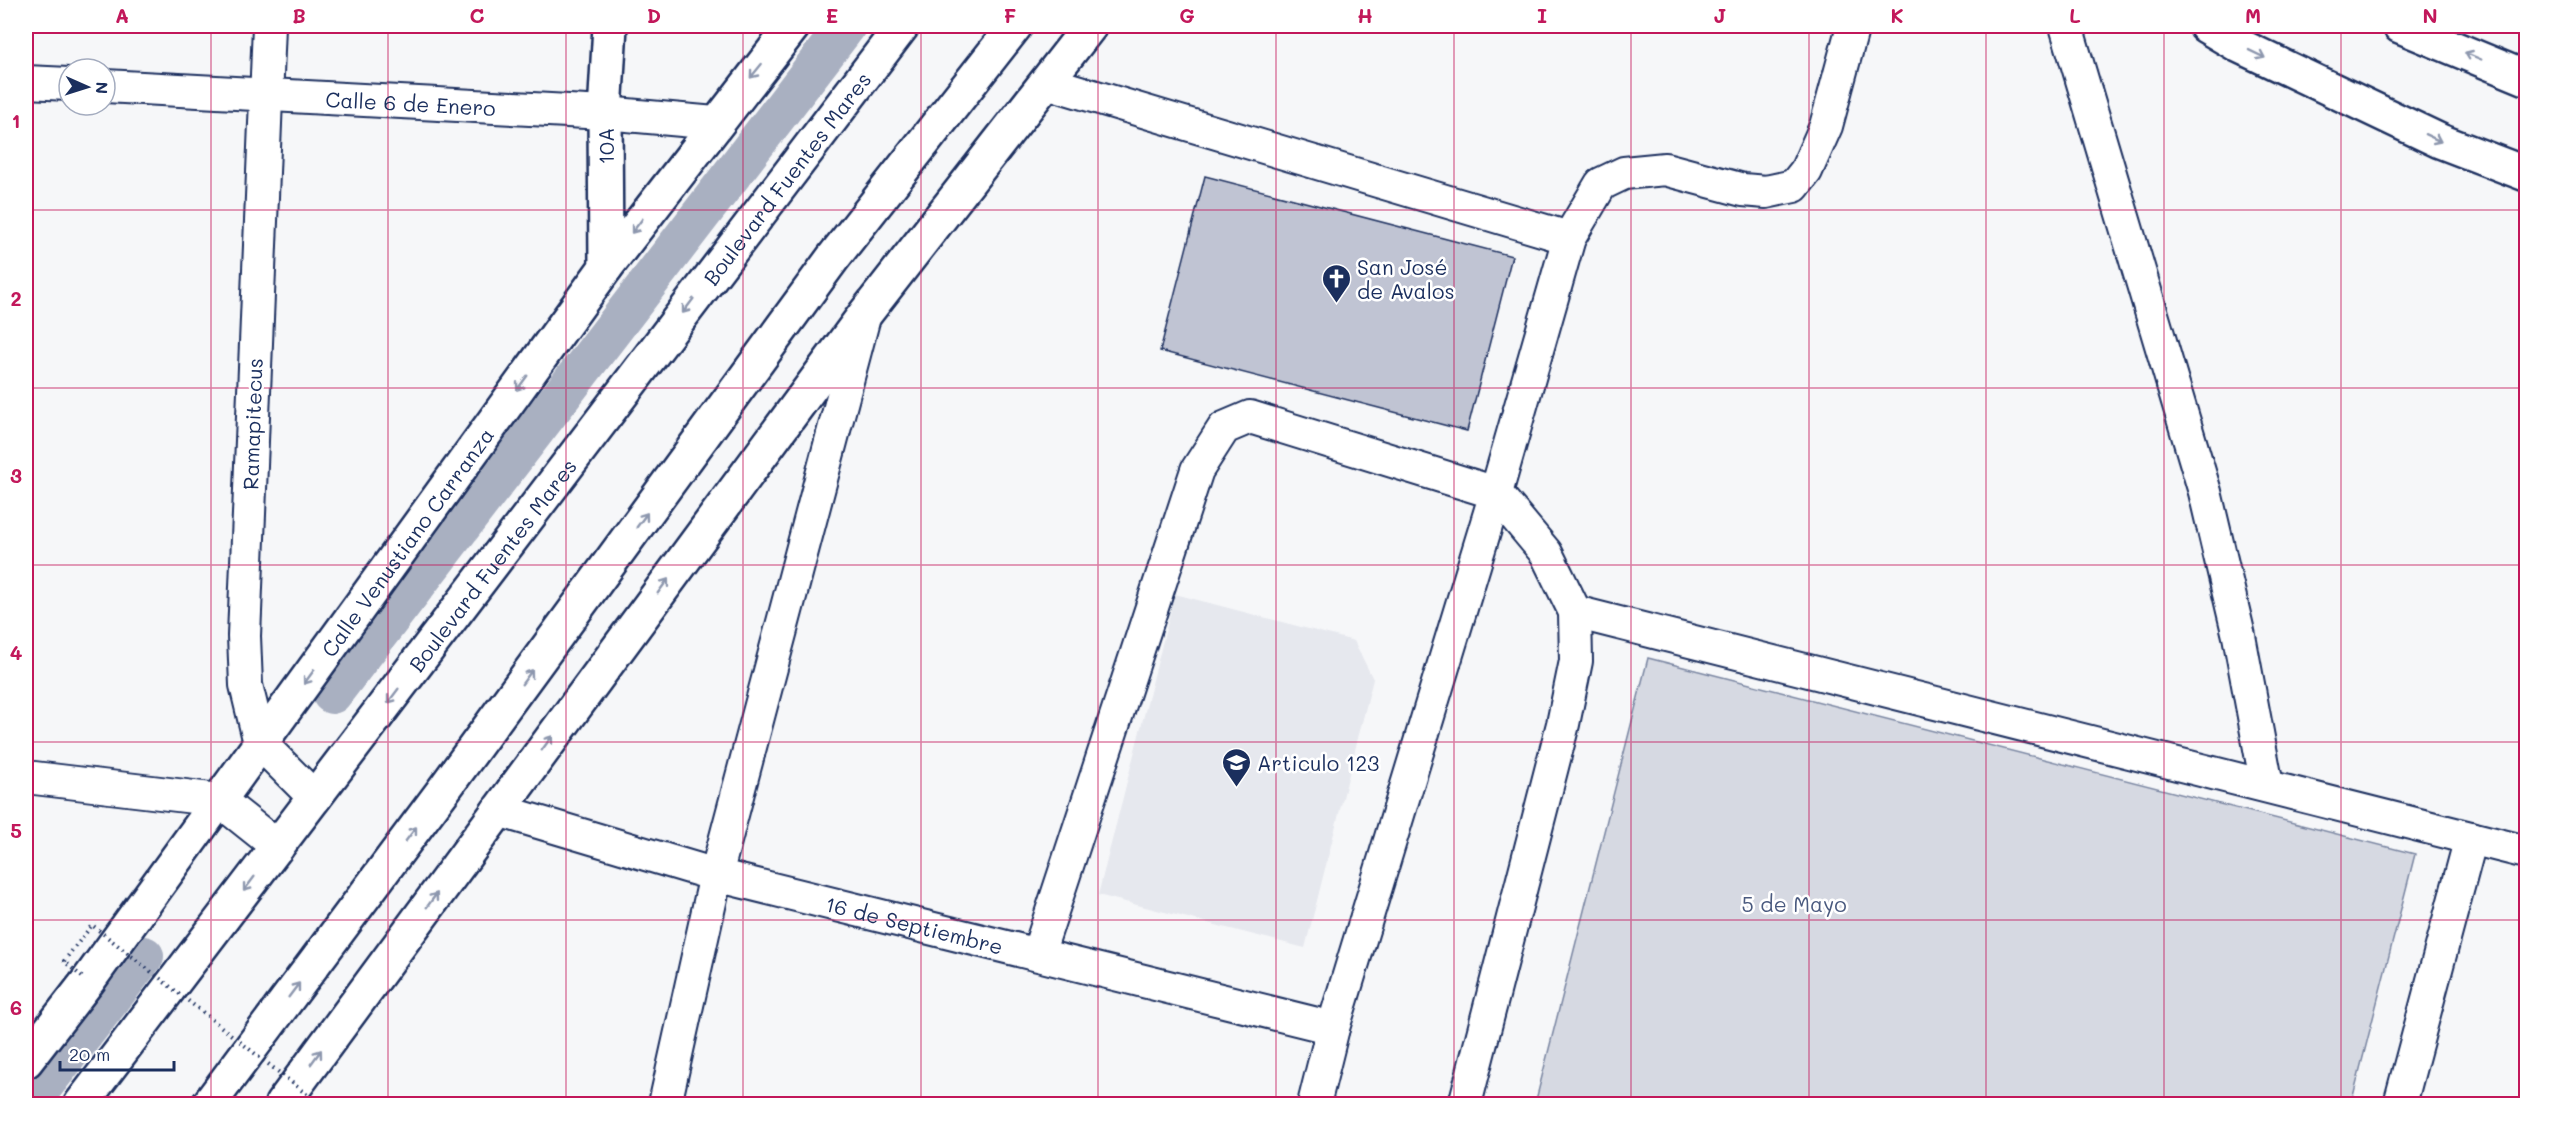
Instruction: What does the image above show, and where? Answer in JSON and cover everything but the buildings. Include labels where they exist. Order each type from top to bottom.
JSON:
[{"type":"street","name":"Ramapitecus","points":[[269,26],[244,636],[246,685],[261,743],[315,798]]},
{"type":"street","name":"10A","points":[[606,267],[605,113],[610,26]]},
{"type":"street","name":"Calle Venustiano Carranza","points":[[26,1061],[88,981],[606,267],[715,123],[793,26]]},
{"type":"street","name":"Boulevard Fuentes Mares","points":[[81,1104],[902,26]]},
{"type":"street","points":[[209,1104],[442,792],[833,258],[1015,26]]},
{"type":"street","points":[[282,1104],[865,314],[1090,26]]},
{"type":"street","points":[[1314,1104],[1334,1028],[1496,493],[1569,238],[1601,184],[1624,173],[1665,169],[1743,190],[1766,192],[1794,186],[1806,171],[1826,126],[1853,26]]},
{"type":"street","points":[[2066,26],[2205,492],[2239,636],[2267,786]]},
{"type":"street","points":[[2206,26],[2238,45],[2440,141],[2526,174]]},
{"type":"street","points":[[2400,26],[2526,78]]},
{"type":"street","points":[[26,82],[57,83]]},
{"type":"street","points":[[1046,82],[1569,238]]},
{"type":"street","name":"Calle 6 de Enero","points":[[117,87],[605,113],[715,123]]},
{"type":"street","points":[[665,1104],[716,875],[865,314]]},
{"type":"street","points":[[1038,954],[1197,470],[1224,428],[1250,417],[1496,493],[1546,554],[1575,612],[1576,661],[1563,724],[1465,1104]]},
{"type":"street","points":[[1575,612],[2526,852]]},
{"type":"street","points":[[26,777],[219,800],[278,847]]},
{"type":"street","name":"16 de Septiembre","points":[[498,810],[716,875],[1334,1028]]},
{"type":"street","points":[[2400,1104],[2470,838]]},
{"type":"path","points":[[82,977],[64,961],[92,925],[319,1104]]},
{"type":"shaded area","name":"Articulo 123","points":[[1175,594],[1354,641],[1373,679],[1305,948],[1098,895]]},
{"type":"green space","name":"5 de Mayo","points":[[1648,658],[2415,854],[2351,1104],[1535,1104]]},
{"type":"waterway","points":[[332,694],[846,26]]},
{"type":"waterway","points":[[29,1104],[144,956]]},
{"type":"place","name":"San José de Avalos","points":[[1336,304]]},
{"type":"place","name":"Articulo 123","points":[[1236,788]]}]
